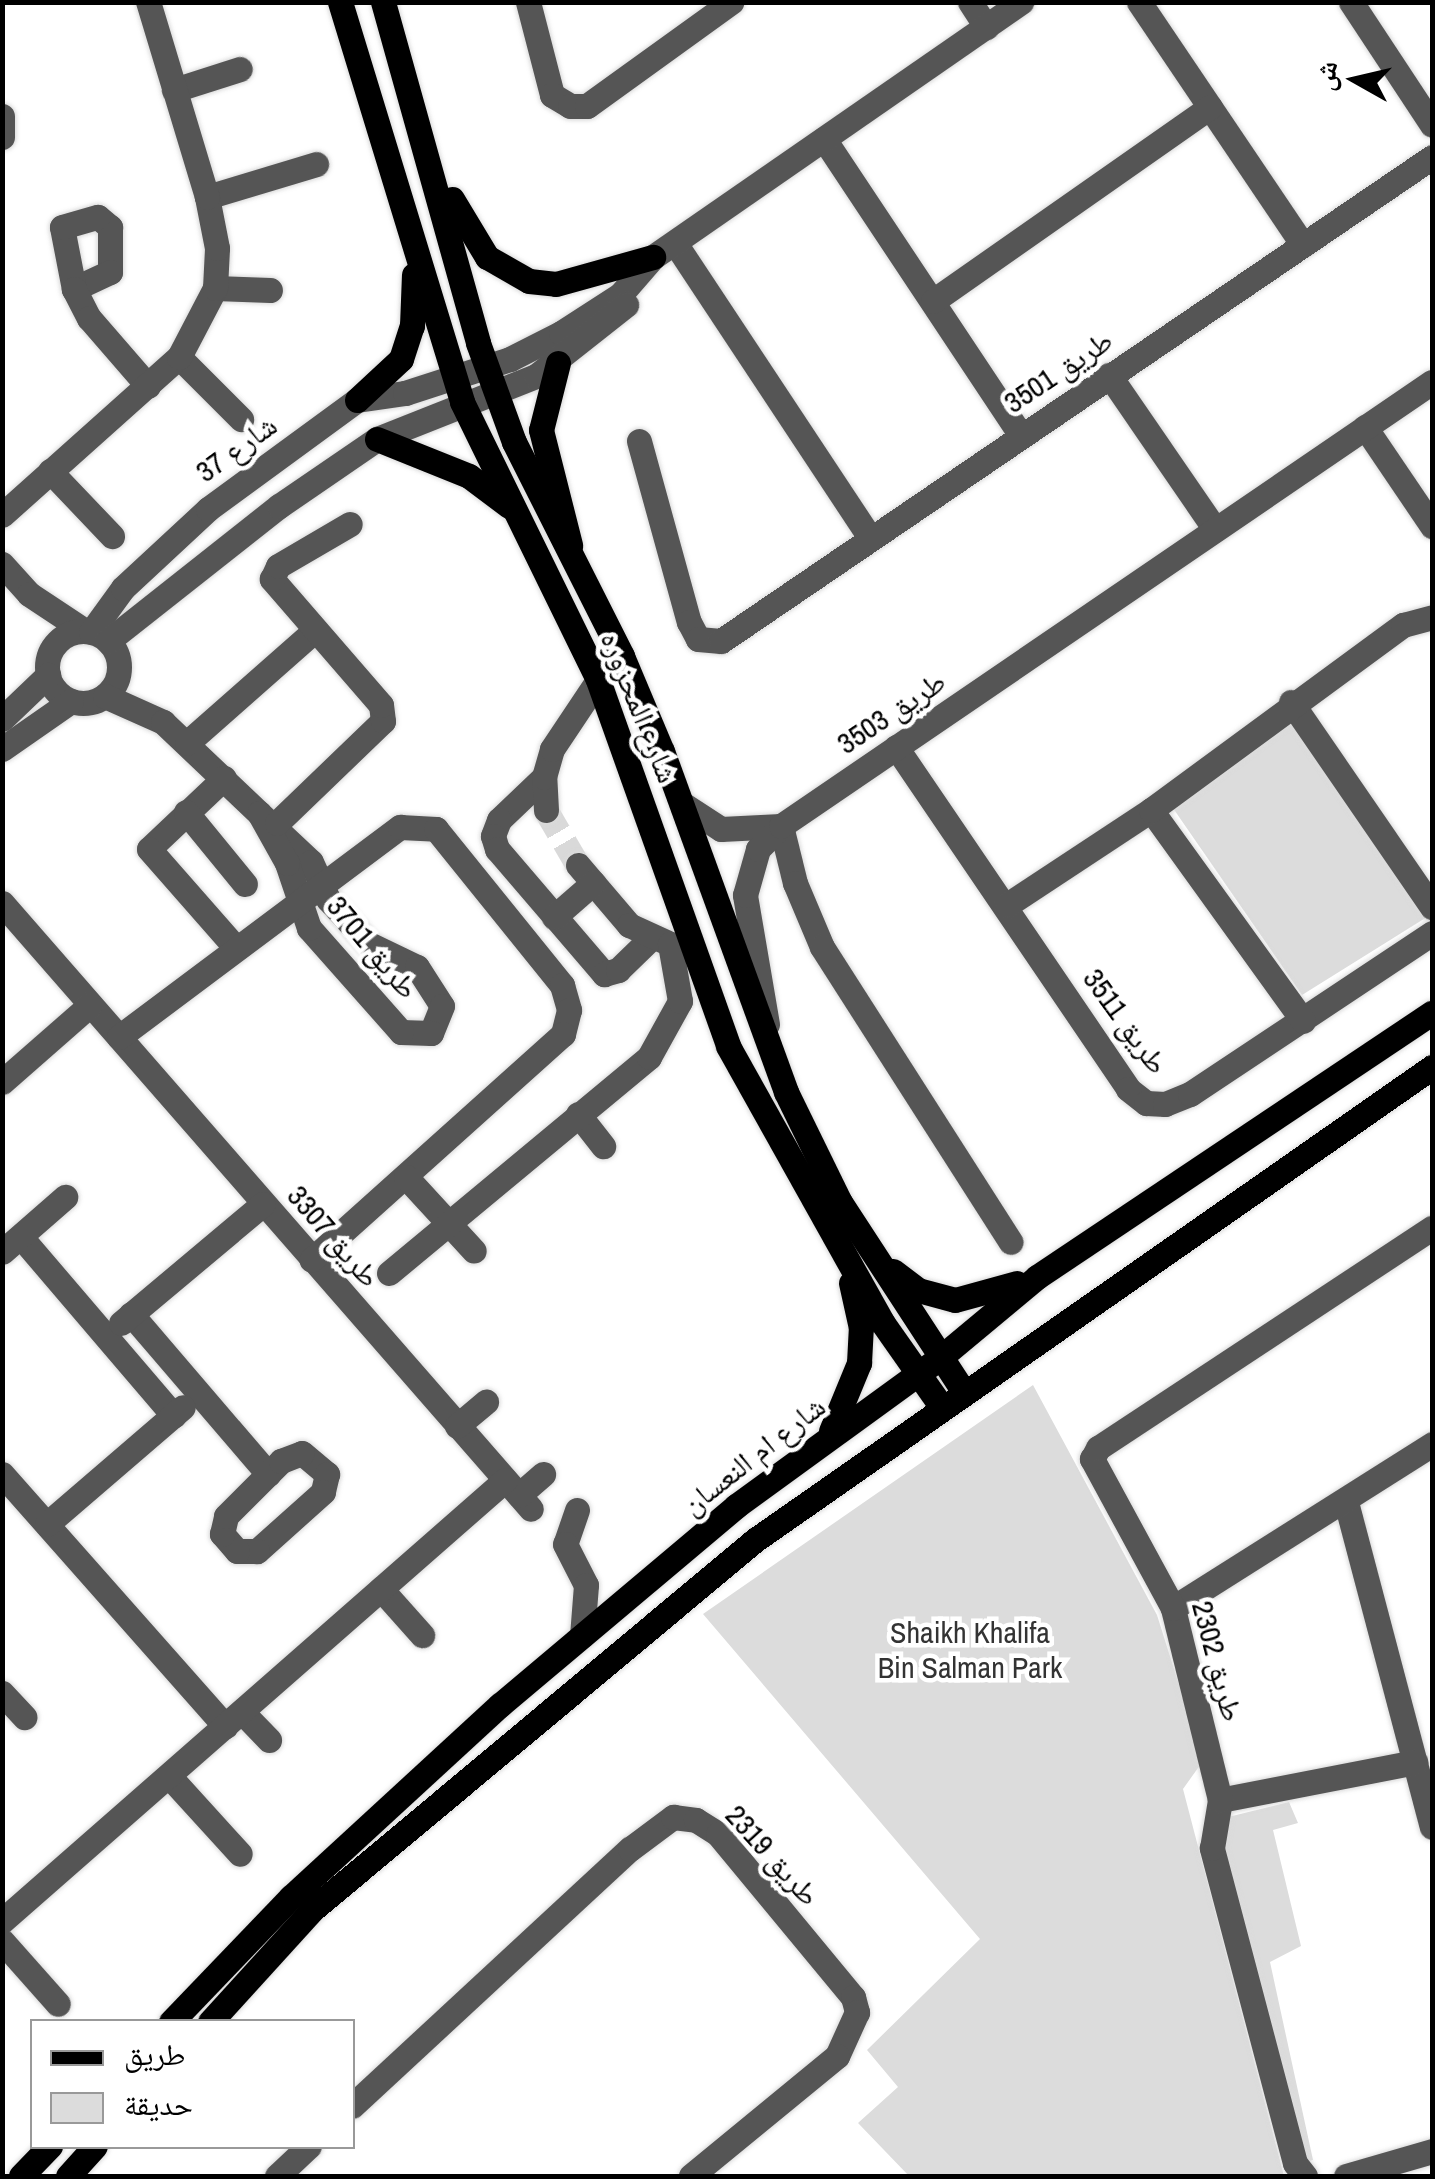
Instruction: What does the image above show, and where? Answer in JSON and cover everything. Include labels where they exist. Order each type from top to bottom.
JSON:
[{"type":"main road","name":"شارع المحزوره","points":[[340,2],[462,402],[598,680],[672,944],[841,1250],[941,1406]]},
{"type":"main road","name":"شارع المحزوره","points":[[383,2],[432,159],[496,395],[569,555],[622,656],[684,805],[768,1047],[840,1202],[963,1391]]},
{"type":"main road","points":[[432,159],[478,245],[514,275],[556,284],[653,257]]},
{"type":"main road","points":[[357,400],[406,348],[415,307],[410,235]]},
{"type":"main road","points":[[558,363],[541,430],[570,522],[569,555]]},
{"type":"main road","points":[[377,438],[470,476],[512,508]]},
{"type":"main road","name":"شارع ام النعسان","points":[[174,2019],[291,1897],[582,1636],[828,1437],[941,1357],[1037,1276],[1432,1013]]},
{"type":"main road","points":[[213,2019],[313,1910],[528,1725],[755,1540],[941,1406],[1432,1066]]},
{"type":"main road","points":[[828,1437],[860,1363],[861,1328],[841,1250]]},
{"type":"main road","points":[[881,1262],[918,1290],[955,1300],[1037,1276]]},
{"type":"main road","points":[[21,2176],[47,2149]]},
{"type":"main road","points":[[68,2176],[93,2149]]},
{"type":"street","points":[[2,514],[179,357],[215,288],[217,248],[207,197],[148,2]]},
{"type":"street","points":[[528,2],[552,94],[570,106],[587,106],[730,2]]},
{"type":"street","points":[[970,2],[986,26]]},
{"type":"street","points":[[2,719],[50,663],[69,634],[95,635],[377,438],[462,402],[496,395],[558,363],[626,305],[653,257],[677,246],[1021,2]]},
{"type":"street","points":[[1139,2],[1303,245]]},
{"type":"street","points":[[1352,2],[1432,126]]},
{"type":"street","points":[[174,90],[240,69]]},
{"type":"street","points":[[932,301],[1210,108]]},
{"type":"street","points":[[2,116],[2,137]]},
{"type":"street","points":[[824,139],[1021,436]]},
{"type":"street","name":"طريق 3501","points":[[639,441],[689,622],[698,638],[721,640],[1432,157]]},
{"type":"street","points":[[207,197],[316,164]]},
{"type":"street","points":[[677,246],[870,538]]},
{"type":"street","name":"شارع 37","points":[[95,635],[124,588],[208,509],[357,400],[487,366],[588,316],[620,294],[653,257]]},
{"type":"street","points":[[215,288],[270,290]]},
{"type":"street","points":[[74,289],[89,318],[148,386]]},
{"type":"street","points":[[179,357],[241,419]]},
{"type":"street","points":[[1110,376],[1214,528]]},
{"type":"street","name":"طريق 3503","points":[[782,826],[1432,382]]},
{"type":"street","points":[[1365,428],[1432,526]]},
{"type":"street","points":[[50,471],[112,536]]},
{"type":"street","points":[[268,818],[380,728],[383,713],[376,699],[272,574],[350,524]]},
{"type":"street","points":[[2,564],[30,594],[95,635],[119,673],[105,696],[70,701],[2,749]]},
{"type":"street","points":[[30,594],[50,663],[70,701]]},
{"type":"street","points":[[1007,904],[1150,810],[1291,702],[1403,625],[1432,617]]},
{"type":"street","points":[[188,742],[315,630]]},
{"type":"street","points":[[546,810],[544,777],[558,738],[598,680]]},
{"type":"street","name":"طريق 3701","points":[[105,696],[163,722],[188,742],[268,818],[369,944],[417,967],[442,1006],[431,1034],[402,1032],[309,928],[268,818]]},
{"type":"street","points":[[1291,702],[1432,907]]},
{"type":"street","name":"طريق 3511","points":[[896,748],[1007,904],[1128,1090],[1146,1104],[1165,1104],[1190,1094],[1432,934]]},
{"type":"street","points":[[544,777],[499,820],[492,836],[554,917],[604,974],[672,944]]},
{"type":"street","points":[[224,778],[150,844],[150,854],[236,948]]},
{"type":"street","points":[[684,805],[721,829],[782,826]]},
{"type":"street","points":[[1150,810],[1303,1021]]},
{"type":"street","points":[[186,812],[245,884]]},
{"type":"street","points":[[768,1047],[767,1010],[747,922],[749,874],[758,849],[782,826]]},
{"type":"street","points":[[782,826],[795,883],[856,1008],[1011,1242]]},
{"type":"street","points":[[119,1037],[320,882],[400,827],[436,829],[562,985],[569,1010],[563,1034],[546,1056],[311,1260]]},
{"type":"street","points":[[749,874],[773,862],[795,883]]},
{"type":"street","points":[[389,1272],[446,1220],[648,1056],[668,1030],[680,1001],[680,970],[672,944],[629,925],[585,874],[554,917]]},
{"type":"street","name":"طريق 3307","points":[[2,902],[518,1495]]},
{"type":"street","points":[[2,1082],[90,1005]]},
{"type":"street","points":[[578,1114],[603,1146]]},
{"type":"street","points":[[406,1177],[474,1251]]},
{"type":"street","points":[[64,1197],[12,1244],[107,1337],[174,1416]]},
{"type":"street","points":[[107,1337],[263,1204]]},
{"type":"street","name":"طريق 2302","points":[[1305,2176],[1295,2163],[1212,1848],[1220,1800],[1174,1608],[1093,1471],[1098,1448],[1432,1228]]},
{"type":"street","points":[[131,1314],[268,1474]]},
{"type":"street","points":[[47,1524],[200,1394]]},
{"type":"street","points":[[458,1426],[486,1402]]},
{"type":"street","points":[[1174,1608],[1432,1444]]},
{"type":"street","points":[[2,1474],[233,1719],[269,1740]]},
{"type":"street","points":[[2,1922],[381,1589],[543,1474]]},
{"type":"street","points":[[1346,1502],[1432,1828]]},
{"type":"street","points":[[578,1510],[565,1544],[586,1585],[582,1636]]},
{"type":"street","points":[[381,1589],[422,1635]]},
{"type":"street","points":[[3,1696],[24,1717]]},
{"type":"street","points":[[1220,1800],[1415,1762]]},
{"type":"street","points":[[168,1776],[240,1854]]},
{"type":"street","name":"طريق 2319","points":[[355,2103],[630,1849],[673,1817],[696,1820],[730,1849],[854,1997],[857,2012],[838,2056],[691,2176]]},
{"type":"street","points":[[2,1940],[58,2004]]},
{"type":"street","points":[[277,2176],[306,2149]]},
{"type":"street","points":[[1346,2176],[1432,2151]]},
{"type":"green space","points":[[1286,714],[1427,917],[1302,995],[1166,798]]},
{"type":"green space","name":"Shaikh Khalifa Bin Salman Park","points":[[1033,1385],[1157,1615],[1203,1761],[1183,1789],[1284,2176],[909,2176],[858,2123],[898,2087],[867,2050],[980,1939],[703,1614]]},
{"type":"green space","points":[[1289,1802],[1298,1823],[1273,1830],[1301,1946],[1270,1962],[1313,2160],[1305,2162],[1218,1835],[1220,1819]]},
{"type":"tunnel","points":[[546,810],[578,865]]}]
